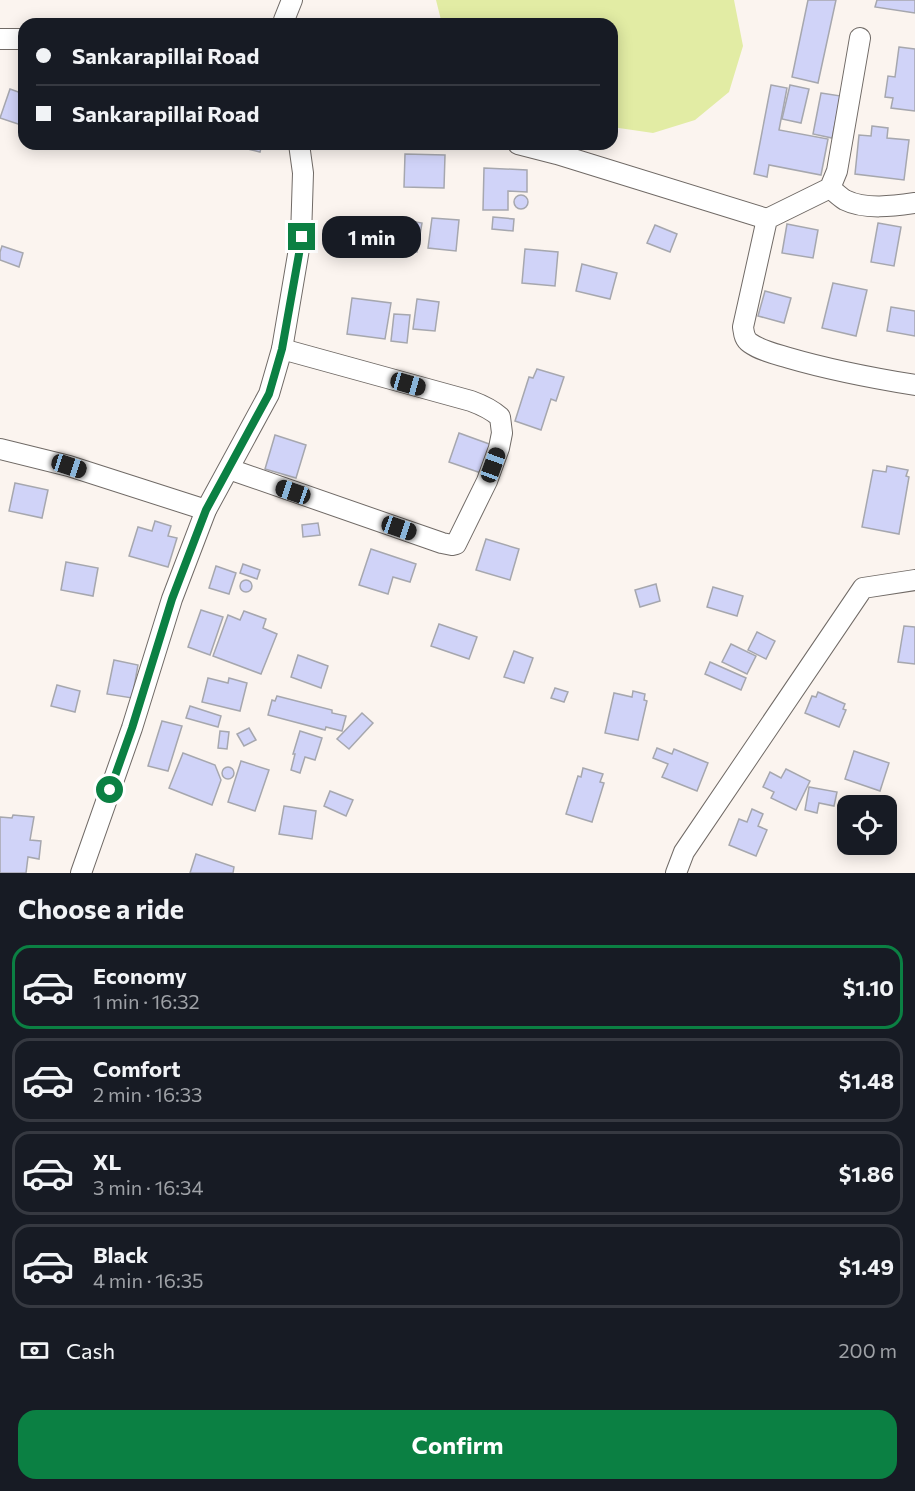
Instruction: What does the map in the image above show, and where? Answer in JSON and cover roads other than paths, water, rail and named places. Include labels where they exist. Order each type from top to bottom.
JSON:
[{"type":"street","points":[[285,18],[292,0]]},
{"type":"street","points":[[541,150],[767,219],[830,188],[837,171],[860,38]]},
{"type":"street","points":[[0,39],[18,39]]},
{"type":"street","points":[[81,873],[132,728],[172,599],[206,510],[269,394],[282,349],[302,237],[303,173],[300,150]]},
{"type":"street","points":[[830,188],[846,200],[865,205],[884,207],[915,203]]},
{"type":"street","points":[[767,219],[743,327],[748,342],[806,363],[915,385]]},
{"type":"street","points":[[229,469],[452,545],[456,544],[487,481],[499,448],[501,433],[500,417],[493,411],[471,401],[282,349]]},
{"type":"street","points":[[0,449],[69,466],[206,510]]},
{"type":"street","points":[[676,873],[684,852],[863,588],[915,580]]}]
